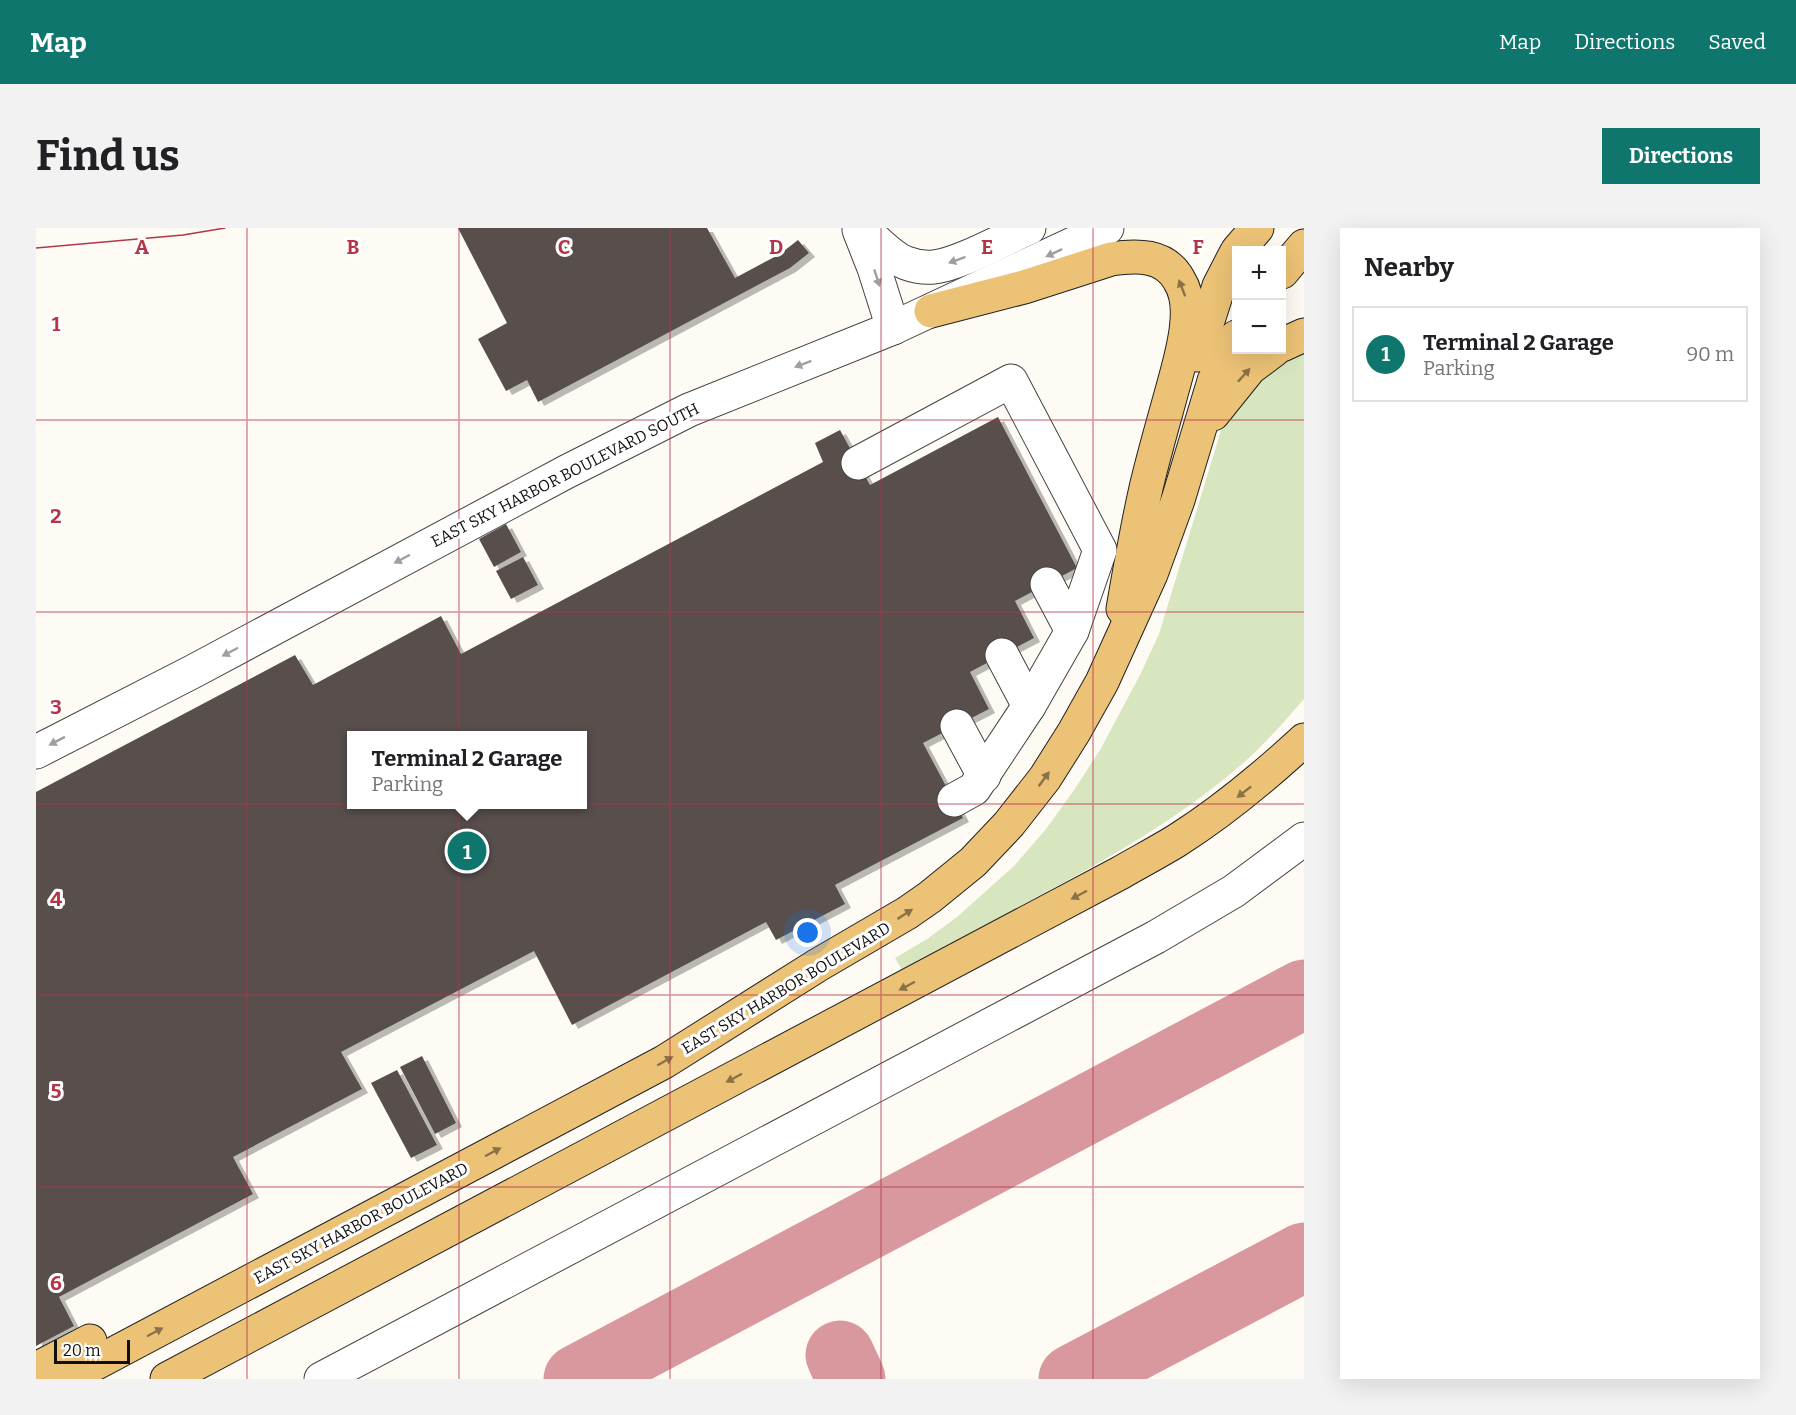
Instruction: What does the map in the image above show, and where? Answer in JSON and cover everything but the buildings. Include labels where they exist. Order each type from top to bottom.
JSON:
[{"type":"main road","points":[[1242,246],[1257,228]]},
{"type":"main road","points":[[1286,266],[1304,246]]},
{"type":"main road","points":[[931,310],[1024,287],[1111,259],[1125,257],[1148,257],[1158,261],[1167,265],[1180,280],[1186,299],[1186,328],[1181,358],[1142,509],[1116,652]]},
{"type":"main road","points":[[1116,652],[1198,352],[1219,286],[1232,261]]},
{"type":"main road","points":[[1286,343],[1304,335]]},
{"type":"main road","name":"EAST SKY HARBOR BOULEVARD","points":[[66,1379],[664,1062],[818,965],[881,930],[930,897],[973,862],[1045,778],[1089,706],[1152,574],[1166,537],[1214,381],[1232,345]]},
{"type":"main road","points":[[1197,438],[1245,373],[1269,354]]},
{"type":"main road","points":[[1280,762],[1304,733]]},
{"type":"main road","points":[[167,1379],[1120,873],[1203,822],[1253,785],[1304,740]]},
{"type":"main road","points":[[36,1370],[237,1264],[386,1209]]},
{"type":"street","points":[[860,228],[893,256],[905,263],[919,267],[934,267],[1029,228]]},
{"type":"street","points":[[860,228],[893,328]]},
{"type":"street","name":"EAST SKY HARBOR BOULEVARD SOUTH","points":[[36,752],[194,671],[610,448],[689,410],[893,328],[1107,228]]},
{"type":"street","points":[[858,463],[1011,381],[1100,550],[1072,631],[1029,706],[975,789],[954,800]]},
{"type":"street","points":[[1047,584],[1072,631]]},
{"type":"street","points":[[1002,655],[1029,706]]},
{"type":"street","points":[[957,726],[984,776]]},
{"type":"street","points":[[321,1379],[1156,937],[1234,891],[1304,839]]},
{"type":"green space","points":[[1304,344],[1304,699],[1241,765],[1169,820],[1092,867],[902,970],[895,958],[927,939],[957,917],[1014,866],[1046,829],[1100,750],[1159,634],[1222,427],[1235,399]]},
{"type":"taxiway","points":[[578,1379],[1304,994]]},
{"type":"taxiway","points":[[1073,1379],[1304,1257]]},
{"type":"taxiway","points":[[840,1355],[851,1379]]},
{"type":"tram line","points":[[36,248],[183,235],[225,228]]},
{"type":"place","name":"Terminal 2 Garage","points":[[467,851]]}]
